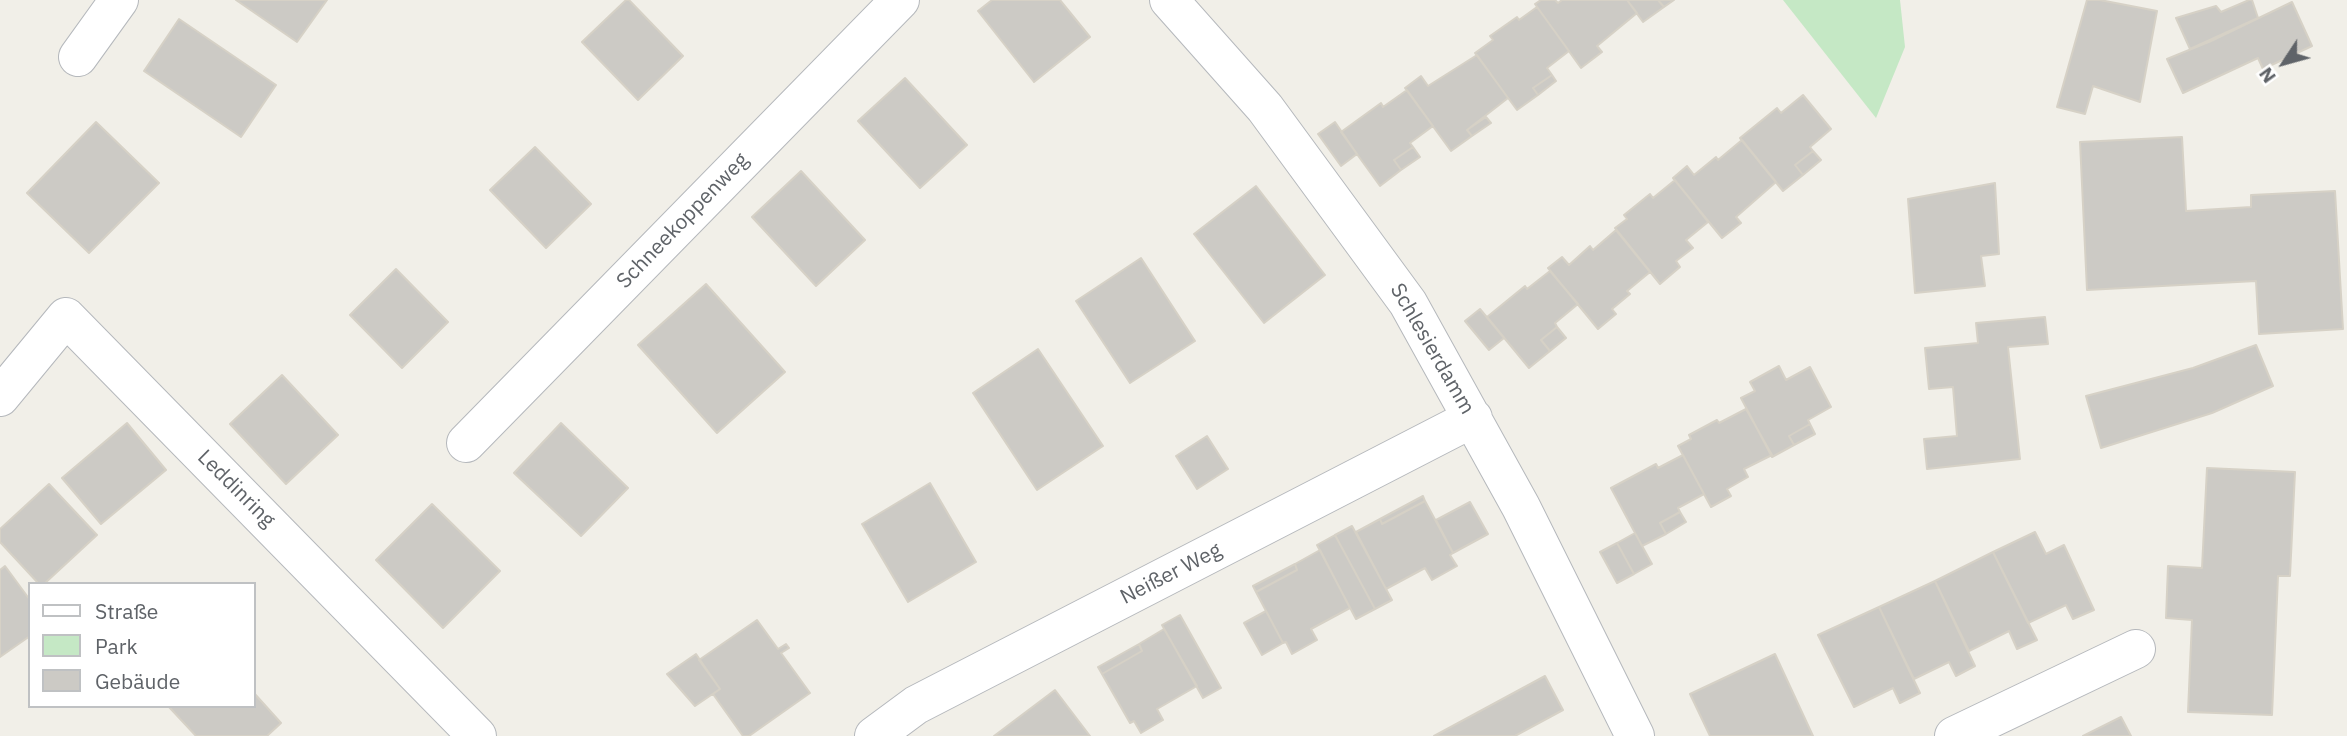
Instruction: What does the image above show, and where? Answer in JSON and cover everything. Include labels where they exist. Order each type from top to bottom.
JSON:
[{"type":"street","points":[[78,57],[119,0]]},
{"type":"street","name":"Schneekoppenweg","points":[[466,443],[900,0]]},
{"type":"street","name":"Schlesierdamm","points":[[1169,0],[1265,108],[1408,303],[1521,507],[1635,736]]},
{"type":"street","name":"Leddinring","points":[[0,397],[66,317],[477,736]]},
{"type":"street","name":"Neißer Weg","points":[[874,736],[916,705],[1473,418]]},
{"type":"street","points":[[1954,736],[2136,649]]},
{"type":"green space","points":[[1783,0],[1900,0],[1905,47],[1876,118]]},
{"type":"building","points":[[236,0],[327,0],[297,42]]},
{"type":"building","points":[[629,0],[683,56],[638,100],[582,42]]},
{"type":"building","points":[[992,0],[1060,0],[1090,37],[1034,82],[978,11]]},
{"type":"building","points":[[1541,0],[1555,0],[1558,3],[1562,0],[1627,0],[1637,13],[1597,46],[1602,52],[1581,68],[1535,4]]},
{"type":"building","points":[[1627,0],[1658,0],[1664,7],[1643,22]]},
{"type":"building","points":[[1658,0],[1674,0],[1664,7]]},
{"type":"building","points":[[2087,0],[2157,11],[2140,102],[2093,86],[2085,114],[2057,107]]},
{"type":"building","points":[[2252,0],[2258,18],[2190,49],[2176,18],[2216,6],[2221,12]]},
{"type":"building","points":[[2292,2],[2312,46],[2263,69],[2258,58],[2183,93],[2167,59]]},
{"type":"building","points":[[1537,7],[1569,51],[1547,68],[1552,75],[1533,88],[1538,95],[1517,110],[1475,53],[1493,40],[1490,36]]},
{"type":"building","points":[[179,19],[276,85],[241,137],[144,71]]},
{"type":"building","points":[[1477,55],[1508,98],[1467,130],[1472,136],[1451,151],[1405,88],[1421,76],[1428,86]]},
{"type":"building","points":[[1552,75],[1556,81],[1538,95],[1533,88]]},
{"type":"building","points":[[905,78],[967,145],[920,188],[858,121]]},
{"type":"building","points":[[1407,90],[1433,126],[1410,143],[1413,147],[1394,160],[1401,170],[1380,186],[1341,132],[1381,103],[1383,107]]},
{"type":"building","points":[[1803,95],[1831,129],[1810,147],[1813,151],[1795,165],[1803,175],[1783,191],[1740,138],[1777,108],[1781,113]]},
{"type":"building","points":[[1486,117],[1491,123],[1472,136],[1467,130]]},
{"type":"building","points":[[96,122],[159,183],[89,253],[27,193]]},
{"type":"building","points":[[1335,122],[1357,154],[1341,166],[1318,134]]},
{"type":"building","points":[[2182,137],[2186,211],[2251,207],[2251,195],[2335,191],[2343,329],[2259,334],[2256,281],[2087,290],[2080,142]]},
{"type":"building","points":[[1742,140],[1776,182],[1736,217],[1741,223],[1722,238],[1673,178],[1687,166],[1694,175]]},
{"type":"building","points":[[535,147],[591,204],[546,248],[490,190]]},
{"type":"building","points":[[1413,147],[1420,157],[1401,170],[1394,160]]},
{"type":"building","points":[[1813,151],[1821,160],[1803,175],[1795,165]]},
{"type":"building","points":[[801,171],[865,240],[816,286],[752,217]]},
{"type":"building","points":[[1675,180],[1708,222],[1686,240],[1693,248],[1676,261],[1680,267],[1660,284],[1615,228],[1627,219],[1624,215],[1650,194],[1653,198]]},
{"type":"building","points":[[1995,183],[1999,254],[1981,256],[1985,286],[1915,293],[1908,199]]},
{"type":"building","points":[[1256,186],[1325,275],[1264,323],[1194,234]]},
{"type":"building","points":[[1616,230],[1650,272],[1627,291],[1630,294],[1612,309],[1616,314],[1598,329],[1548,268],[1562,257],[1569,265],[1590,246],[1593,250]]},
{"type":"building","points":[[1141,258],[1195,341],[1130,383],[1076,301]]},
{"type":"building","points":[[396,269],[448,322],[402,368],[350,315]]},
{"type":"building","points":[[1550,271],[1578,304],[1555,323],[1557,327],[1541,340],[1550,351],[1529,368],[1487,317],[1525,286],[1527,289]]},
{"type":"building","points":[[706,284],[785,372],[717,433],[638,345]]},
{"type":"building","points":[[1480,309],[1504,338],[1489,350],[1465,321]]},
{"type":"building","points":[[2045,317],[2048,344],[2008,347],[2020,459],[1927,469],[1924,439],[1957,436],[1953,387],[1929,389],[1925,348],[1978,343],[1976,323]]},
{"type":"building","points":[[1557,327],[1566,338],[1550,351],[1541,340]]},
{"type":"building","points":[[2256,345],[2273,386],[2212,413],[2101,448],[2086,396],[2193,368]]},
{"type":"building","points":[[1038,349],[1103,446],[1037,490],[973,393]]},
{"type":"building","points":[[1779,366],[1786,380],[1810,367],[1831,407],[1808,420],[1810,424],[1789,436],[1794,445],[1772,457],[1741,398],[1755,391],[1750,382]]},
{"type":"building","points":[[282,375],[338,435],[286,484],[230,424]]},
{"type":"building","points":[[1746,409],[1772,455],[1744,469],[1748,477],[1727,489],[1731,496],[1711,507],[1678,446],[1691,439],[1689,435]]},
{"type":"building","points":[[127,423],[166,470],[101,524],[62,478]]},
{"type":"building","points":[[561,423],[628,488],[581,536],[514,473]]},
{"type":"building","points":[[1810,424],[1815,434],[1794,445],[1789,436]]},
{"type":"building","points":[[1207,436],[1228,469],[1197,489],[1176,456]]},
{"type":"building","points":[[1683,455],[1704,494],[1678,508],[1680,512],[1660,523],[1666,534],[1642,546],[1611,488],[1656,464],[1658,468]]},
{"type":"building","points":[[2207,468],[2295,472],[2290,576],[2278,576],[2272,715],[2188,712],[2192,620],[2166,618],[2168,566],[2202,568]]},
{"type":"building","points":[[930,483],[976,562],[908,602],[862,524]]},
{"type":"building","points":[[49,484],[97,535],[46,582],[37,582],[0,542],[0,529]]},
{"type":"building","points":[[1423,496],[1425,501],[1382,524],[1380,519]]},
{"type":"building","points":[[1425,501],[1453,553],[1450,555],[1457,566],[1432,580],[1425,568],[1386,589],[1356,532],[1380,519],[1382,524]]},
{"type":"building","points":[[1470,502],[1488,534],[1453,553],[1436,520]]},
{"type":"building","points":[[432,504],[500,571],[443,628],[376,560]]},
{"type":"building","points":[[1680,512],[1686,522],[1666,534],[1660,523]]},
{"type":"building","points":[[1352,526],[1392,600],[1375,609],[1335,535]]},
{"type":"building","points":[[2035,532],[2046,554],[2064,545],[2094,610],[2073,619],[2066,605],[2028,623],[1993,552]]},
{"type":"building","points":[[1635,533],[1652,564],[1634,574],[1617,543]]},
{"type":"building","points":[[1335,535],[1375,609],[1356,619],[1317,545]]},
{"type":"building","points":[[1617,543],[1634,574],[1617,583],[1600,552]]},
{"type":"building","points":[[1320,550],[1350,608],[1311,629],[1317,640],[1292,654],[1286,642],[1283,643],[1256,592],[1297,570],[1295,564]]},
{"type":"building","points":[[1993,552],[2037,640],[2017,649],[2009,631],[1969,651],[1935,581]]},
{"type":"building","points":[[1295,564],[1297,570],[1256,592],[1253,586]]},
{"type":"building","points":[[5,566],[28,597],[28,637],[0,657],[0,570]]},
{"type":"building","points":[[1935,581],[1975,666],[1956,676],[1949,662],[1914,679],[1879,607]]},
{"type":"building","points":[[1879,607],[1920,693],[1900,703],[1893,688],[1854,707],[1818,635]]},
{"type":"building","points":[[1266,611],[1283,643],[1262,655],[1244,623]]},
{"type":"building","points":[[1180,615],[1221,688],[1203,698],[1162,625]]},
{"type":"building","points":[[757,620],[778,649],[786,644],[789,648],[781,653],[810,693],[749,736],[743,736],[713,694],[720,689],[699,660]]},
{"type":"building","points":[[1164,629],[1197,686],[1157,709],[1163,720],[1141,733],[1134,721],[1130,723],[1102,674],[1142,651],[1139,644]]},
{"type":"building","points":[[1139,644],[1142,651],[1102,674],[1098,667]]},
{"type":"building","points":[[696,654],[720,689],[695,706],[667,674]]},
{"type":"building","points":[[1775,654],[1813,736],[1710,736],[1690,694]]},
{"type":"building","points":[[1545,676],[1563,710],[1515,736],[1434,736]]},
{"type":"building","points":[[1055,690],[1090,736],[994,736]]},
{"type":"building","points":[[256,695],[281,723],[267,736],[196,736],[170,708],[256,708]]},
{"type":"building","points":[[2121,717],[2131,736],[2083,736]]}]
